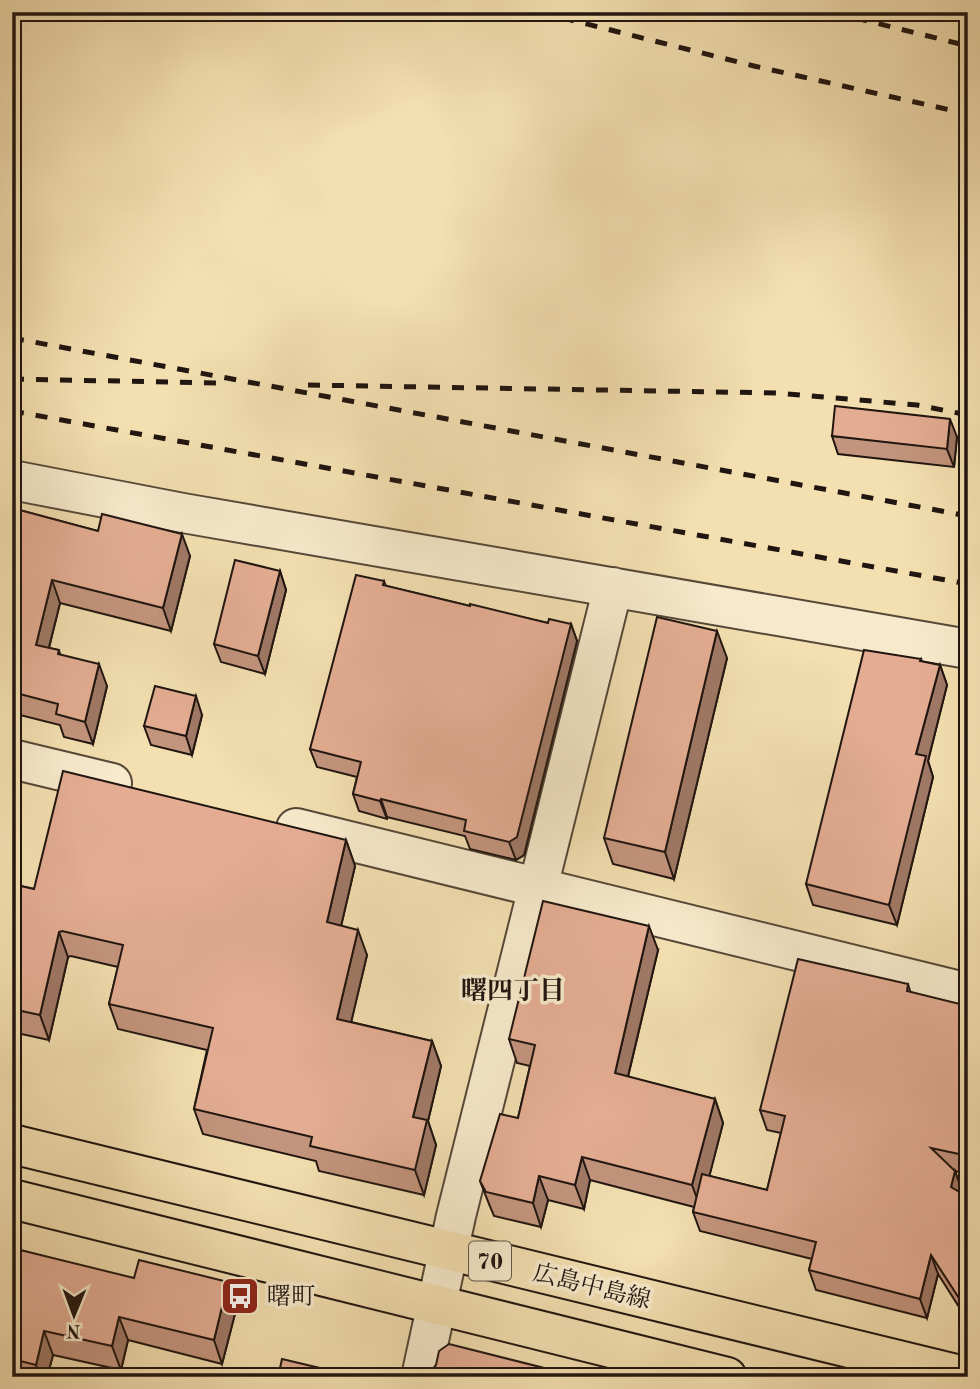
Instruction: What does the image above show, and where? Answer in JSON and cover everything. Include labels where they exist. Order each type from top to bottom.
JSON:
[{"type":"main road","name":"広島中島線","points":[[12,1144],[968,1377]]},
{"type":"main road","name":"70","points":[[12,1199],[727,1377]]},
{"type":"street","points":[[12,480],[183,513],[968,649]]},
{"type":"street","points":[[421,1377],[447,1251],[613,587]]},
{"type":"street","points":[[12,759],[147,792]]},
{"type":"street","points":[[268,821],[968,993]]},
{"type":"building","points":[[835,406],[950,419],[947,449],[832,436]]},
{"type":"building","points":[[12,508],[98,531],[102,514],[182,534],[163,608],[52,580],[36,645],[59,650],[58,654],[99,664],[85,722],[56,714],[58,704],[12,692]]},
{"type":"building","points":[[235,560],[280,571],[258,656],[214,644]]},
{"type":"building","points":[[356,575],[384,581],[383,585],[470,606],[548,623],[549,619],[571,624],[517,837],[509,842],[464,831],[466,820],[353,794],[361,762],[310,749]]},
{"type":"building","points":[[657,617],[717,631],[665,852],[604,838]]},
{"type":"building","points":[[864,650],[921,659],[920,661],[940,665],[916,754],[926,756],[889,905],[806,884]]},
{"type":"building","points":[[155,686],[196,696],[186,736],[144,726]]},
{"type":"building","points":[[63,771],[346,840],[327,922],[358,930],[337,1019],[432,1041],[413,1117],[427,1120],[415,1170],[310,1146],[312,1137],[194,1109],[213,1028],[109,1004],[123,945],[59,932],[40,1015],[12,1009],[12,884],[34,889]]},
{"type":"building","points":[[543,901],[649,926],[615,1073],[715,1099],[692,1185],[582,1157],[575,1185],[539,1176],[533,1203],[486,1192],[480,1181],[500,1114],[518,1118],[535,1045],[509,1039]]},
{"type":"building","points":[[798,959],[908,984],[907,991],[968,1006],[968,1120],[959,1154],[931,1148],[955,1171],[951,1187],[968,1197],[968,1312],[931,1255],[920,1299],[809,1270],[816,1242],[693,1212],[702,1174],[767,1190],[785,1116],[760,1110]]},
{"type":"building","points":[[12,1248],[134,1278],[139,1260],[228,1282],[214,1340],[119,1317],[112,1346],[44,1331],[36,1365],[12,1359]]},
{"type":"building","points":[[449,1344],[580,1377],[426,1377],[436,1365],[439,1351]]},
{"type":"building","points":[[282,1359],[358,1377],[278,1377]]},
{"type":"railway","points":[[539,12],[754,66],[968,114]]},
{"type":"railway","points":[[832,12],[968,46]]},
{"type":"railway","points":[[12,338],[968,516]]},
{"type":"railway","points":[[12,379],[217,383]]},
{"type":"railway","points":[[308,385],[777,393],[917,405],[968,415]]},
{"type":"railway","points":[[12,411],[968,584]]},
{"type":"place","name":"曙町","points":[[240,1296]]},
{"type":"district","name":"曙四丁目","points":[[513,990]]}]
